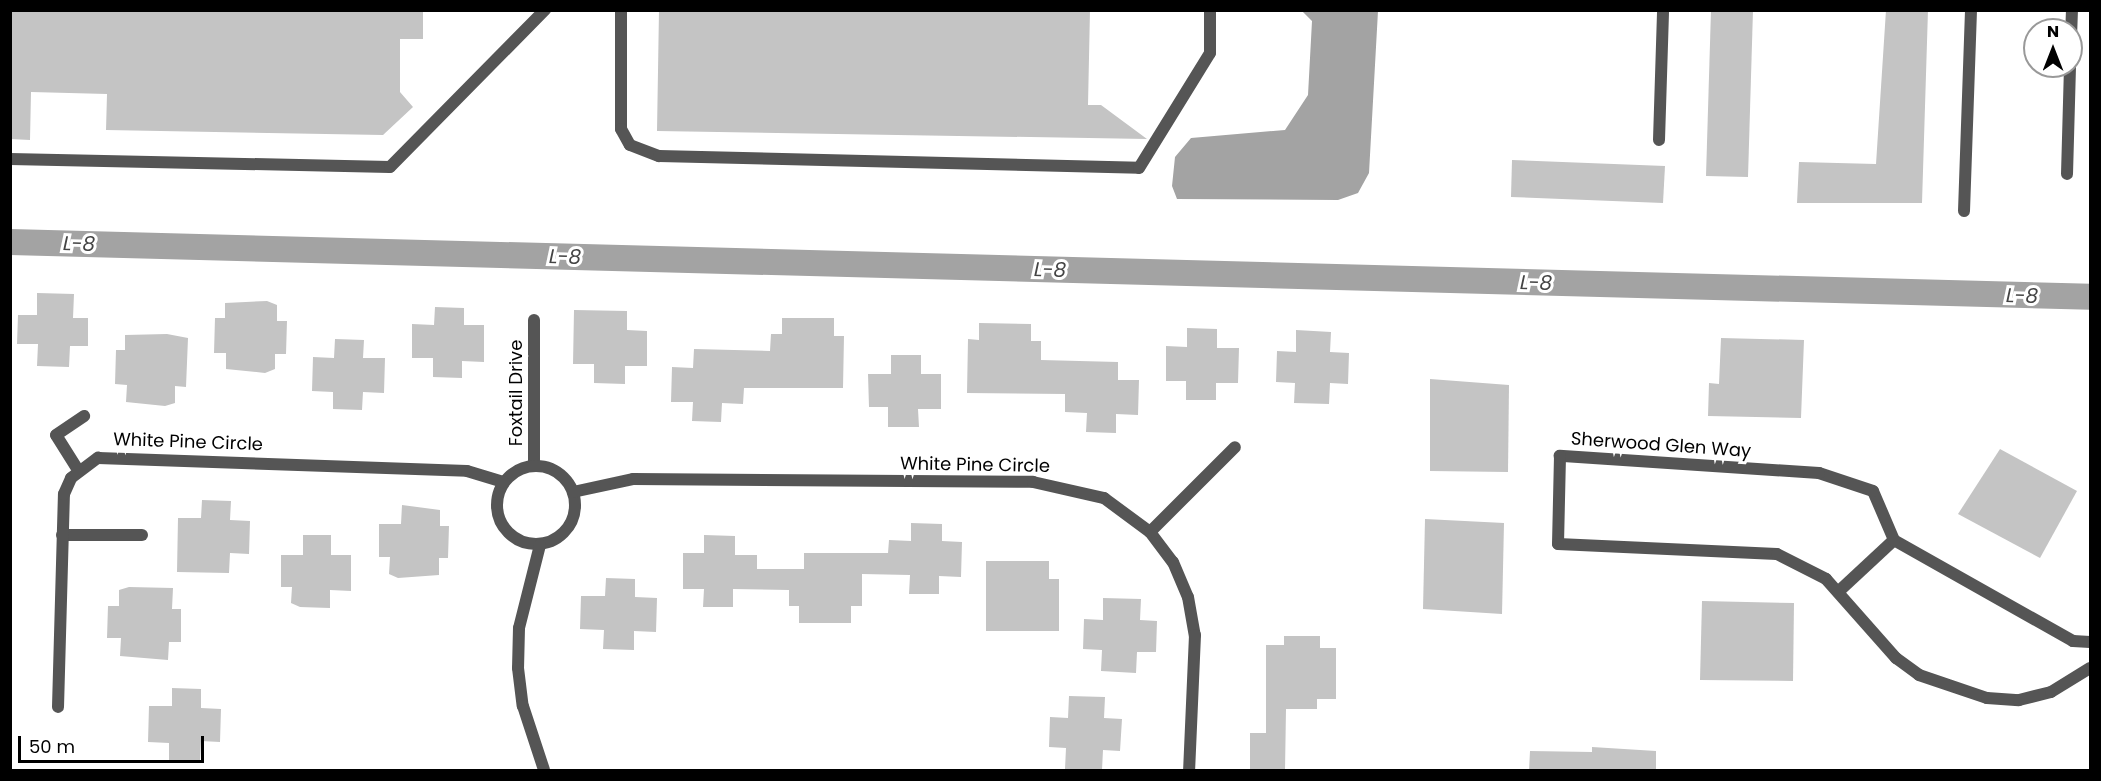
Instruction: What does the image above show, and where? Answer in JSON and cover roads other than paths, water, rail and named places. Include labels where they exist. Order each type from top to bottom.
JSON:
[{"type":"lane","points":[[10,159],[390,167],[545,10]]},
{"type":"lane","points":[[621,10],[621,129],[630,145],[659,156],[1139,168],[1210,53],[1210,10]]},
{"type":"lane","points":[[1659,140],[1664,10]]},
{"type":"lane","points":[[1964,211],[1971,10]]},
{"type":"lane","points":[[2067,174],[2070,78]]},
{"type":"lane","name":"Foxtail Drive","points":[[534,320],[534,466]]},
{"type":"lane","points":[[58,707],[64,494],[78,470],[56,435],[84,416]]},
{"type":"lane","points":[[1150,532],[1235,447]]},
{"type":"lane","name":"White Pine Circle","points":[[78,470],[114,455],[467,471],[503,482]]},
{"type":"lane","name":"Sherwood Glen Way","points":[[1894,540],[1873,491],[1819,473],[1560,456],[1558,544],[1777,554],[1826,579],[1896,658],[1919,675],[1957,690],[2019,700],[2051,692],[2091,668]]},
{"type":"lane","points":[[534,466],[553,469],[573,492],[570,525],[540,544],[516,540],[499,521],[497,494],[503,482],[534,466]]},
{"type":"lane","name":"White Pine Circle","points":[[573,492],[633,479],[1033,482],[1104,498],[1150,532],[1177,571],[1193,616],[1189,771]]},
{"type":"lane","points":[[63,535],[142,535]]},
{"type":"lane","points":[[1838,592],[1894,540],[2073,641],[2091,642]]},
{"type":"lane","points":[[540,544],[519,628],[518,668],[523,706],[544,771]]},
{"type":"waterway","name":"L-8","points":[[10,242],[2090,297]]}]
